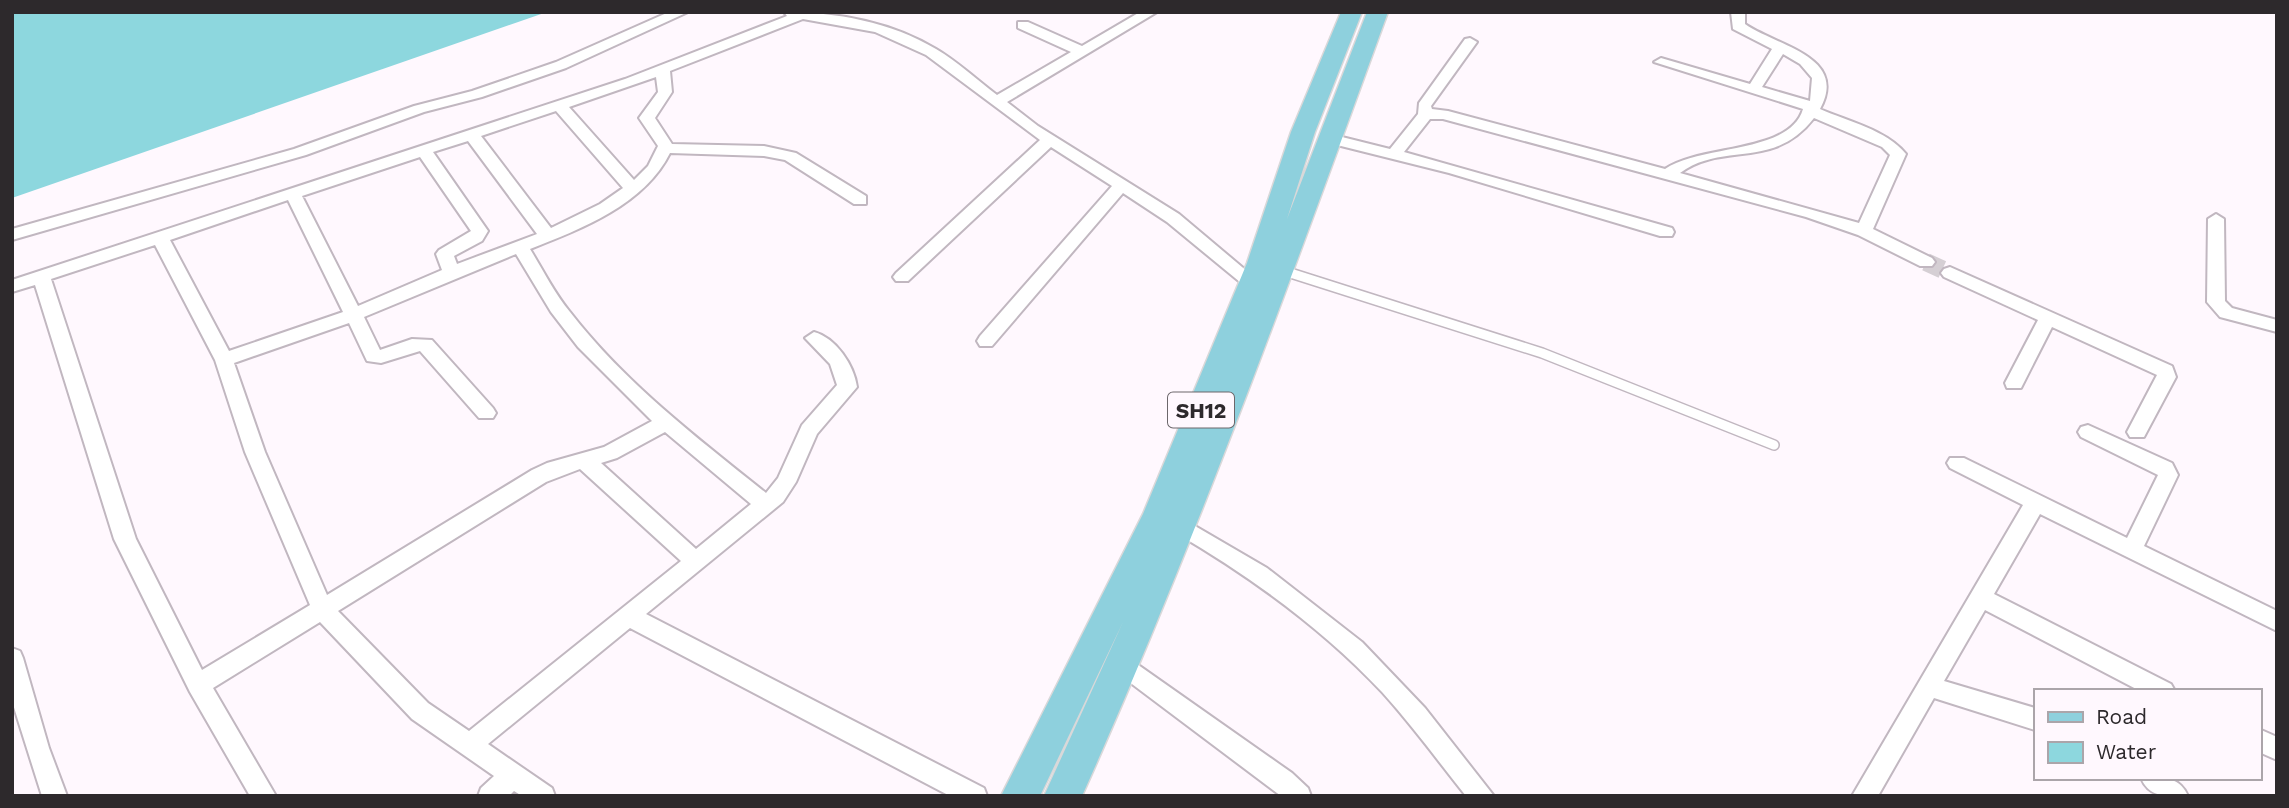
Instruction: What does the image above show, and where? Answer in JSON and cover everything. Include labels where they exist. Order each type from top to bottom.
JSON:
[{"type":"main road","name":"SH12","points":[[1020,796],[1159,514],[1252,282],[1303,132],[1352,12]]},
{"type":"main road","points":[[1063,796],[1124,665],[1183,527],[1378,12]]},
{"type":"street","points":[[12,235],[300,152],[419,109],[477,94],[561,65],[681,12]]},
{"type":"street","points":[[785,12],[879,20],[931,52],[1050,139],[1173,218],[1252,282]]},
{"type":"street","points":[[1125,12],[1145,15]]},
{"type":"street","points":[[1668,174],[1694,157],[1773,144],[1793,133],[1812,108],[1822,86],[1820,76],[1811,66],[1738,26],[1738,12]]},
{"type":"street","points":[[12,286],[663,71],[802,15]]},
{"type":"street","points":[[998,102],[1145,15]]},
{"type":"street","points":[[1023,24],[1083,52]]},
{"type":"street","points":[[1426,114],[1424,106],[1470,42]]},
{"type":"street","points":[[1754,89],[1780,47]]},
{"type":"street","points":[[1661,62],[1812,108],[1887,144],[1898,154],[1864,231]]},
{"type":"street","points":[[224,360],[352,315],[452,272],[521,248],[609,204],[644,180],[663,157],[663,140],[647,118],[665,92],[663,71]]},
{"type":"street","points":[[559,106],[632,188]]},
{"type":"street","points":[[1393,155],[1426,114]]},
{"type":"street","points":[[1426,114],[1443,114],[1812,213],[1864,231],[1926,262]]},
{"type":"street","points":[[471,134],[548,236]]},
{"type":"street","points":[[902,277],[1050,139]]},
{"type":"street","points":[[1330,139],[1666,232]]},
{"type":"street","points":[[665,148],[779,153],[799,160],[860,200]]},
{"type":"street","points":[[423,150],[480,231],[476,237],[445,254],[452,272]]},
{"type":"street","points":[[986,341],[1122,184]]},
{"type":"street","points":[[293,192],[374,356],[386,356],[416,344],[425,345],[486,413]]},
{"type":"street","points":[[2216,219],[2217,302],[2226,313],[2277,326]]},
{"type":"street","points":[[160,237],[224,360],[255,452],[311,588],[322,606],[364,655],[420,710],[542,796]]},
{"type":"street","points":[[521,248],[562,314],[589,348],[667,422],[767,505]]},
{"type":"street","points":[[1950,273],[2165,371],[2167,377],[2137,432]]},
{"type":"street","points":[[41,276],[125,539],[198,685],[264,796]]},
{"type":"street","points":[[2014,383],[2048,318]]},
{"type":"street","points":[[468,746],[767,505],[786,482],[809,430],[846,387],[838,364],[827,347],[814,338]]},
{"type":"street","points":[[198,685],[322,606],[539,476],[618,449],[667,422]]},
{"type":"street","points":[[2088,432],[2165,468],[2168,475],[2132,550]]},
{"type":"street","points":[[583,459],[696,562]]},
{"type":"street","points":[[1957,463],[2277,622]]},
{"type":"street","points":[[1864,796],[2036,502]]},
{"type":"street","points":[[1183,527],[1229,553],[1301,604],[1366,662],[1482,796]]},
{"type":"street","points":[[1980,597],[2158,689]]},
{"type":"street","points":[[629,616],[975,796]]},
{"type":"street","points":[[12,658],[37,748],[55,796]]},
{"type":"street","points":[[1124,665],[1299,796]]},
{"type":"street","points":[[1928,686],[2034,719]]},
{"type":"street","points":[[2261,741],[2277,749]]},
{"type":"street","points":[[489,796],[513,776]]},
{"type":"street","points":[[2156,780],[2176,796]]},
{"type":"lane","points":[[1281,270],[1542,353],[1774,445]]},
{"type":"water","points":[[12,12],[547,12],[12,198]]},
{"type":"tunnel","points":[[1926,262],[1950,273]]}]
